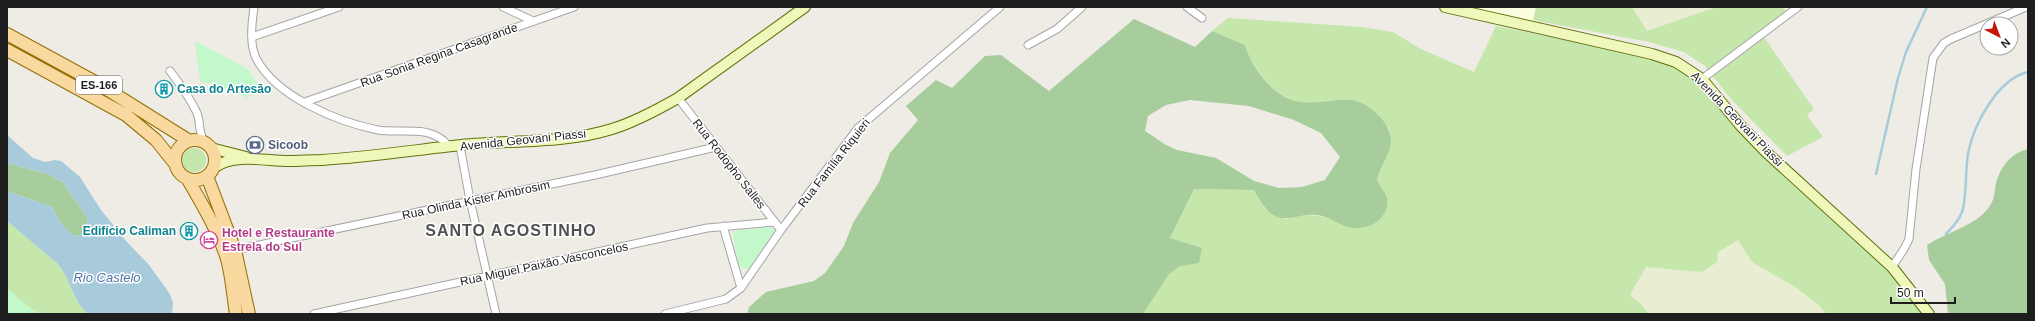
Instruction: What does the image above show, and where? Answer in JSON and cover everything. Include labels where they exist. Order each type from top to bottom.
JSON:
[{"type":"main road","name":"Avenida Geovani Piassi","points":[[211,172],[226,162],[252,159],[288,161],[329,160],[460,146],[573,137],[612,129],[657,110],[678,98],[805,7]]},
{"type":"main road","name":"Avenida Geovani Piassi","points":[[1445,7],[1652,54],[1676,62],[1702,79],[1766,152],[1892,266],[1930,314]]},
{"type":"main road","name":"ES-166","points":[[7,34],[199,140],[215,159],[211,172],[235,250],[234,264],[236,314]]},
{"type":"main road","name":"ES-166","points":[[7,50],[126,116],[156,140],[182,175],[187,178],[234,264],[249,314]]},
{"type":"main road","name":"Avenida Geovani Piassi","points":[[199,140],[252,159]]},
{"type":"main road","points":[[176,165],[177,152],[199,140]]},
{"type":"main road","points":[[187,178],[198,180],[211,172]]},
{"type":"street","points":[[254,7],[252,37],[256,57],[268,76],[293,96],[360,126],[380,130],[426,133],[438,137],[450,147]]},
{"type":"street","points":[[252,37],[339,7]]},
{"type":"street","points":[[503,7],[533,21]]},
{"type":"street","name":"Rua Sonia Regina Casagrande","points":[[305,102],[574,7]]},
{"type":"street","name":"Rua Família Riquieri","points":[[741,288],[858,128],[1000,7]]},
{"type":"street","points":[[1028,45],[1057,29],[1082,7]]},
{"type":"street","points":[[1187,7],[1202,18]]},
{"type":"street","points":[[1702,79],[1798,7]]},
{"type":"street","points":[[1892,266],[1909,239],[1916,169],[1933,58],[1944,44],[1951,39],[2026,7]]},
{"type":"street","points":[[170,70],[190,99],[200,122],[199,140]]},
{"type":"street","name":"Rua Rodopho Salles","points":[[678,98],[774,222],[782,230]]},
{"type":"street","points":[[460,146],[470,200],[496,314]]},
{"type":"street","name":"Rua Olinda Kister Ambrosim","points":[[235,250],[595,175],[716,148]]},
{"type":"street","name":"Rua Miguel Paixão Vasconcelos","points":[[314,314],[723,226],[774,222]]},
{"type":"street","points":[[665,314],[726,299],[741,288],[723,226]]},
{"type":"shaded area","points":[[1460,7],[1534,7],[1540,8],[1536,23]]},
{"type":"shaded area","points":[[1632,7],[1716,7],[1647,31]]},
{"type":"shaded area","points":[[1739,240],[1752,262],[1795,287],[1819,305],[1826,314],[1649,314],[1640,303],[1630,295],[1646,267],[1702,272],[1718,252]]},
{"type":"green space","points":[[1536,7],[1632,7],[1647,31],[1716,7],[1783,7],[1787,13],[1761,33],[1814,109],[1807,115],[1823,137],[1787,156],[1731,99],[1705,66],[1684,52],[1649,42],[1533,20]]},
{"type":"green space","points":[[1228,18],[1362,27],[1393,32],[1421,49],[1474,72],[1496,26],[1658,59],[1692,75],[1887,268],[1926,314],[1826,314],[1819,305],[1795,287],[1752,262],[1738,240],[1718,252],[1717,262],[1702,272],[1646,267],[1630,295],[1640,303],[1649,314],[1143,314],[1169,274],[1202,248],[1170,238],[1194,189],[1254,190],[1265,209],[1286,219],[1311,215],[1325,217],[1348,227],[1387,197],[1377,180],[1391,141],[1389,128],[1355,101],[1305,103],[1290,99],[1281,94],[1266,81],[1253,64],[1245,45],[1212,31]]},
{"type":"green space","points":[[1134,19],[1195,47],[1212,31],[1245,45],[1253,64],[1259,73],[1274,89],[1291,100],[1307,103],[1344,100],[1356,101],[1374,111],[1380,117],[1385,123],[1391,136],[1390,148],[1377,180],[1387,198],[1385,213],[1376,223],[1363,228],[1355,228],[1344,226],[1317,215],[1280,218],[1271,214],[1265,208],[1254,190],[1194,189],[1170,238],[1202,248],[1199,263],[1180,266],[1169,274],[1143,314],[747,314],[749,307],[766,292],[814,281],[825,273],[844,246],[853,223],[879,182],[890,153],[918,120],[906,106],[936,80],[952,88],[985,56],[1001,55],[1049,91]],"holes":[[[1190,100],[1249,106],[1294,120],[1321,133],[1340,157],[1325,180],[1302,187],[1279,188],[1254,181],[1216,158],[1177,150],[1166,145],[1145,131],[1148,116],[1166,105]]]},
{"type":"green space","points":[[195,41],[248,69],[259,87],[247,98],[216,84],[200,82]]},
{"type":"green space","points":[[194,148],[203,151],[206,160],[203,169],[194,172],[185,169],[182,160],[185,151]]},
{"type":"green space","points":[[2028,149],[2028,314],[1948,314],[1945,284],[1929,260],[1927,245],[1971,223],[1986,211],[1993,201],[1997,180],[2003,167],[2014,155]]},
{"type":"green space","points":[[7,163],[48,174],[63,182],[88,219],[85,231],[79,236],[72,235],[59,221],[52,207],[7,191]]},
{"type":"green space","points":[[7,221],[57,263],[65,275],[79,303],[88,314],[7,314]]},
{"type":"green space","points":[[773,227],[775,230],[748,270],[739,266],[732,231]]},
{"type":"green space","points":[[7,288],[25,304],[41,314],[7,314]]},
{"type":"water","name":"Rio Castelo","points":[[7,135],[33,158],[45,162],[55,160],[61,161],[80,177],[101,210],[126,241],[149,265],[170,294],[173,303],[172,314],[88,314],[83,309],[57,263],[7,221],[7,191],[52,207],[59,221],[72,235],[79,236],[85,231],[88,219],[63,182],[48,174],[7,163]]},
{"type":"waterway","points":[[1876,174],[1898,78],[1906,52],[1927,7]]},
{"type":"waterway","points":[[1946,234],[1959,218],[1964,206],[1968,154],[1975,130],[1981,118],[1988,105],[2006,84],[2017,76],[2028,72]]},
{"type":"place","name":"Casa do Artesão","points":[[164,89]]},
{"type":"place","name":"Sicoob","points":[[255,145]]},
{"type":"place","name":"Edifício Caliman","points":[[189,231]]},
{"type":"place","name":"Hotel e Restaurante Estrela do Sul","points":[[209,240]]},
{"type":"district","name":"SANTO AGOSTINHO","points":[[511,230]]}]
